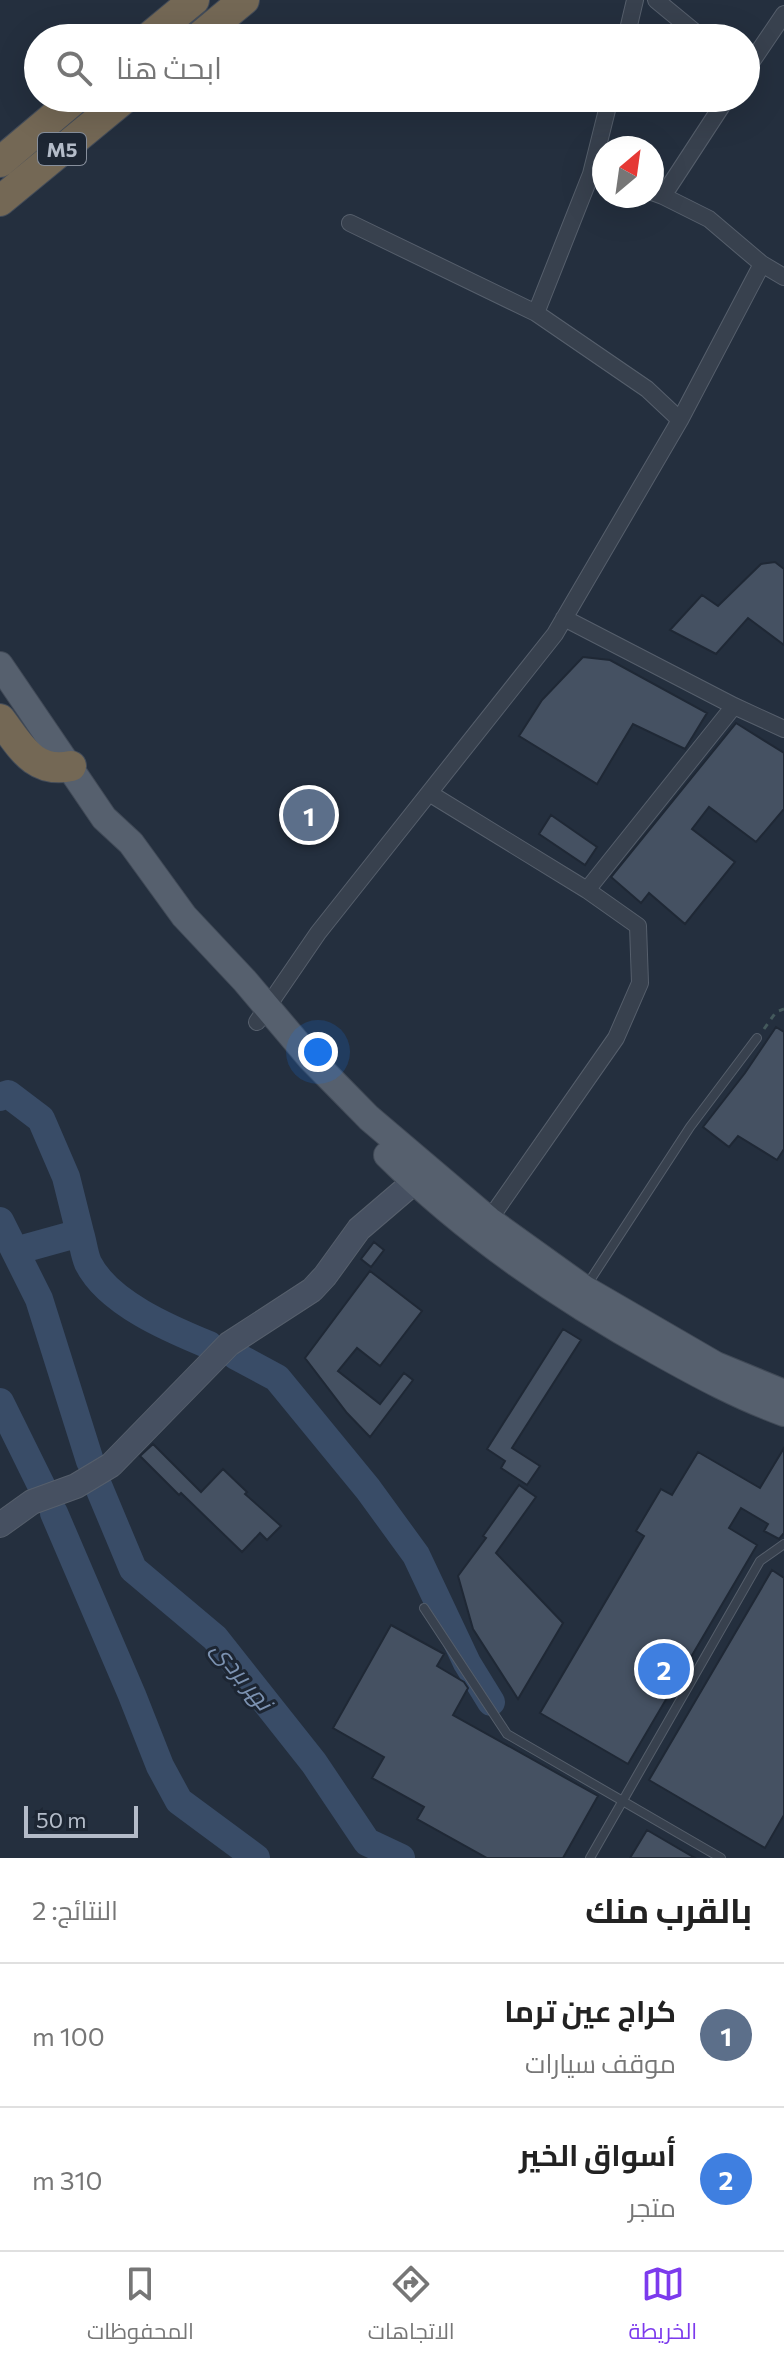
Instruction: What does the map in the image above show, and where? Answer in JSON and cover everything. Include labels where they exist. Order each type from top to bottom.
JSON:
[{"type":"highway","points":[[165,24],[194,0]]},
{"type":"highway","points":[[215,24],[244,0]]},
{"type":"highway","name":"M5","points":[[0,162],[59,112]]},
{"type":"highway","name":"M5","points":[[0,201],[108,112]]},
{"type":"highway","points":[[0,719],[37,763],[54,768],[71,766]]},
{"type":"main road","points":[[0,665],[104,818],[131,843],[262,1014],[337,1085],[421,1176],[518,1266],[566,1299],[736,1395],[784,1413]]},
{"type":"main road","points":[[421,1176],[585,1289],[716,1365],[784,1393]]},
{"type":"street","points":[[629,24],[635,0]]},
{"type":"street","points":[[656,0],[685,24]]},
{"type":"street","points":[[760,49],[784,14]]},
{"type":"street","points":[[604,136],[608,112]]},
{"type":"street","points":[[664,186],[717,112]]},
{"type":"street","points":[[536,313],[592,187]]},
{"type":"street","points":[[664,197],[709,219],[762,264],[784,277]]},
{"type":"street","points":[[350,223],[536,313],[647,389],[680,420]]},
{"type":"street","points":[[262,1014],[318,933],[555,634],[680,420],[762,264]]},
{"type":"street","points":[[564,618],[784,729]]},
{"type":"street","points":[[587,890],[734,706]]},
{"type":"street","points":[[429,793],[587,890],[638,926],[640,983],[616,1038],[489,1220]]},
{"type":"street","points":[[0,1525],[32,1502],[76,1486],[111,1465],[229,1344],[312,1290],[359,1229],[421,1176]]},
{"type":"lane","points":[[585,1289],[690,1127],[757,1038]]},
{"type":"lane","points":[[590,1858],[760,1561],[784,1544]]},
{"type":"lane","points":[[424,1608],[507,1734],[721,1858]]},
{"type":"path","points":[[757,1038],[776,1012],[784,1009]]},
{"type":"building","points":[[775,562],[784,569],[784,645],[748,618],[716,654],[670,630],[702,595],[718,606],[761,564]]},
{"type":"building","points":[[583,657],[610,660],[707,713],[685,749],[633,724],[597,784],[519,736],[542,700]]},
{"type":"building","points":[[736,723],[784,753],[784,809],[756,842],[709,807],[692,829],[735,862],[685,924],[649,893],[641,903],[611,877]]},
{"type":"building","points":[[551,815],[597,847],[585,865],[539,834]]},
{"type":"building","points":[[776,1027],[784,1032],[784,1149],[777,1160],[738,1136],[729,1147],[703,1127]]},
{"type":"building","points":[[374,1242],[384,1250],[371,1267],[361,1259]]},
{"type":"building","points":[[370,1271],[422,1311],[380,1366],[357,1348],[338,1371],[380,1404],[404,1373],[413,1380],[370,1437],[347,1413],[305,1358]]},
{"type":"building","points":[[563,1329],[581,1340],[512,1448],[540,1466],[527,1485],[501,1468],[505,1461],[487,1449]]},
{"type":"building","points":[[153,1444],[201,1492],[223,1469],[247,1492],[245,1494],[281,1526],[267,1540],[260,1533],[242,1552],[140,1456]]},
{"type":"building","points":[[784,1448],[784,1533],[779,1539],[764,1531],[768,1524],[741,1508],[729,1528],[757,1545],[628,1764],[540,1713],[644,1536],[636,1531],[661,1489],[672,1495],[698,1452],[760,1488]]},
{"type":"building","points":[[519,1485],[536,1497],[496,1553],[563,1623],[518,1699],[473,1629],[458,1576]]},
{"type":"building","points":[[772,1570],[784,1578],[784,1815],[765,1848],[649,1780]]},
{"type":"building","points":[[391,1625],[444,1654],[437,1666],[464,1682],[468,1688],[453,1715],[598,1796],[563,1858],[487,1858],[417,1819],[424,1807],[372,1778],[384,1757],[333,1728]]},
{"type":"building","points":[[647,1830],[695,1858],[630,1858]]},
{"type":"waterway","points":[[0,1097],[8,1094],[41,1119],[66,1177],[80,1233],[15,1251]]},
{"type":"waterway","name":"نهر بردى","points":[[0,1221],[39,1299],[90,1461]]},
{"type":"waterway","points":[[80,1233],[88,1263],[110,1290],[141,1313],[209,1345]]},
{"type":"waterway","points":[[236,1356],[277,1378],[368,1489],[416,1555],[467,1663],[491,1702]]},
{"type":"waterway","name":"نهر بردى","points":[[0,1402],[42,1487]]},
{"type":"waterway","name":"نهر بردى","points":[[97,1483],[133,1569],[215,1638],[314,1763],[367,1842],[401,1858]]},
{"type":"waterway","name":"نهر بردى","points":[[54,1513],[160,1766],[179,1801],[256,1858]]},
{"type":"place","name":"كراج عين ترما","points":[[309,815]]},
{"type":"place","name":"أسواق الخير","points":[[664,1669]]}]
